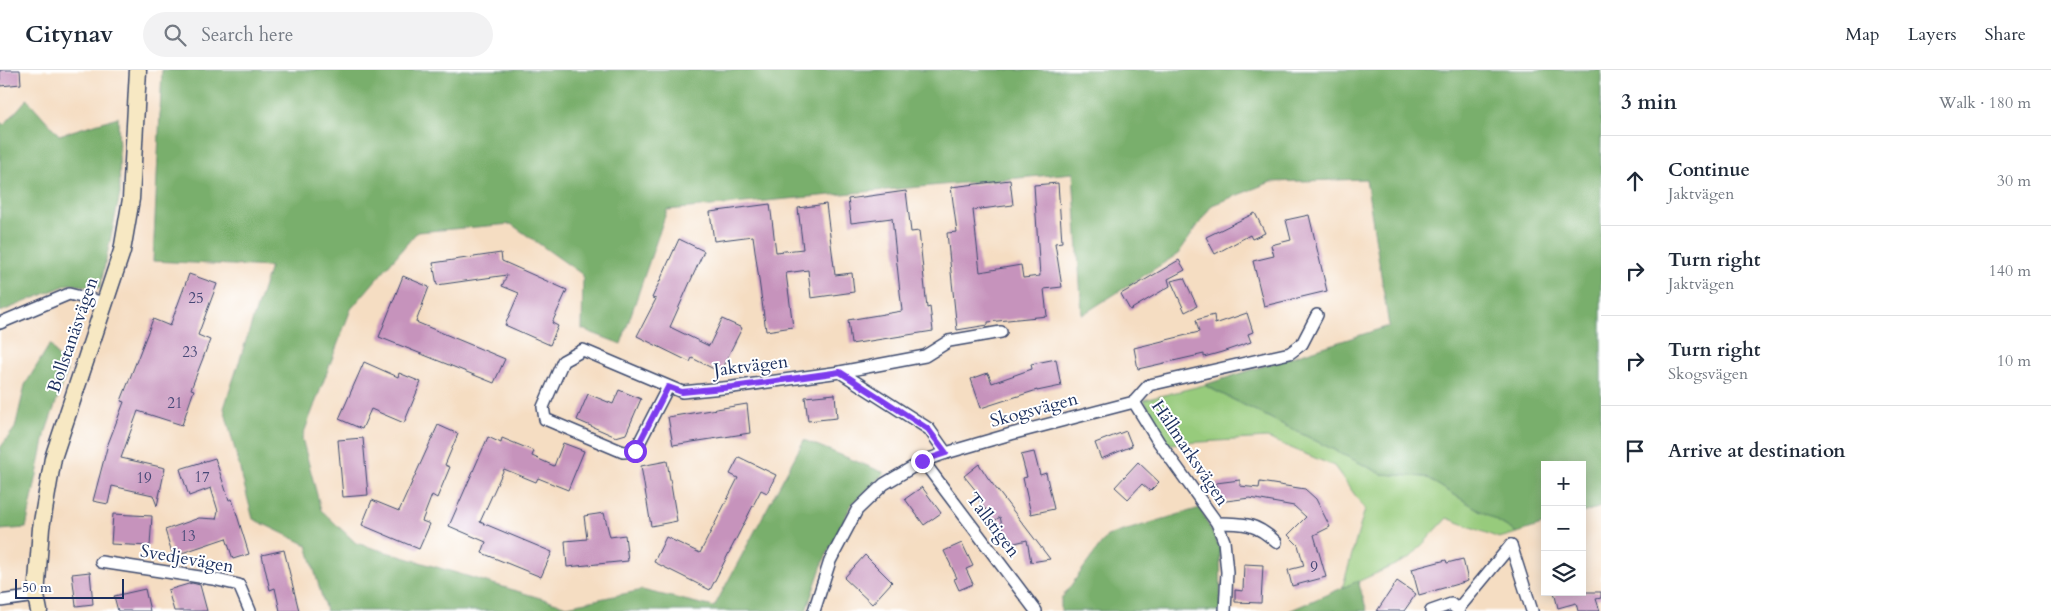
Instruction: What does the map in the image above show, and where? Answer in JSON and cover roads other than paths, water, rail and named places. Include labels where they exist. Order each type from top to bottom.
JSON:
[{"type":"street","name":"Bollstanäsvägen","points":[[38,604],[41,528],[52,458],[122,251],[131,200],[138,70]]},
{"type":"street","points":[[0,323],[69,294],[105,303]]},
{"type":"street","points":[[1134,402],[1149,385],[1290,353],[1302,344],[1317,315]]},
{"type":"street","name":"Jaktvägen","points":[[668,387],[635,451],[623,452],[545,419],[543,407],[563,361],[582,350],[682,392],[840,372],[925,356],[949,341],[1000,332]]},
{"type":"street","points":[[840,372],[928,429],[946,453]]},
{"type":"street","name":"Skogsvägen","points":[[814,611],[830,561],[857,510],[884,484],[922,461],[946,453],[1134,402]]},
{"type":"street","name":"Hällmarksvägen","points":[[1134,402],[1158,440],[1217,524],[1224,541],[1227,572],[1225,611]]},
{"type":"street","name":"Tallstigen","points":[[922,461],[1036,611]]},
{"type":"street","name":"Hällmarksvägen","points":[[1217,524],[1242,523],[1264,530],[1276,542]]},
{"type":"street","points":[[1431,611],[1451,604],[1459,610],[1511,545],[1532,611]]},
{"type":"street","name":"Svedjevägen","points":[[101,562],[213,579],[238,585],[250,611]]},
{"type":"street","points":[[0,601],[38,604]]}]
